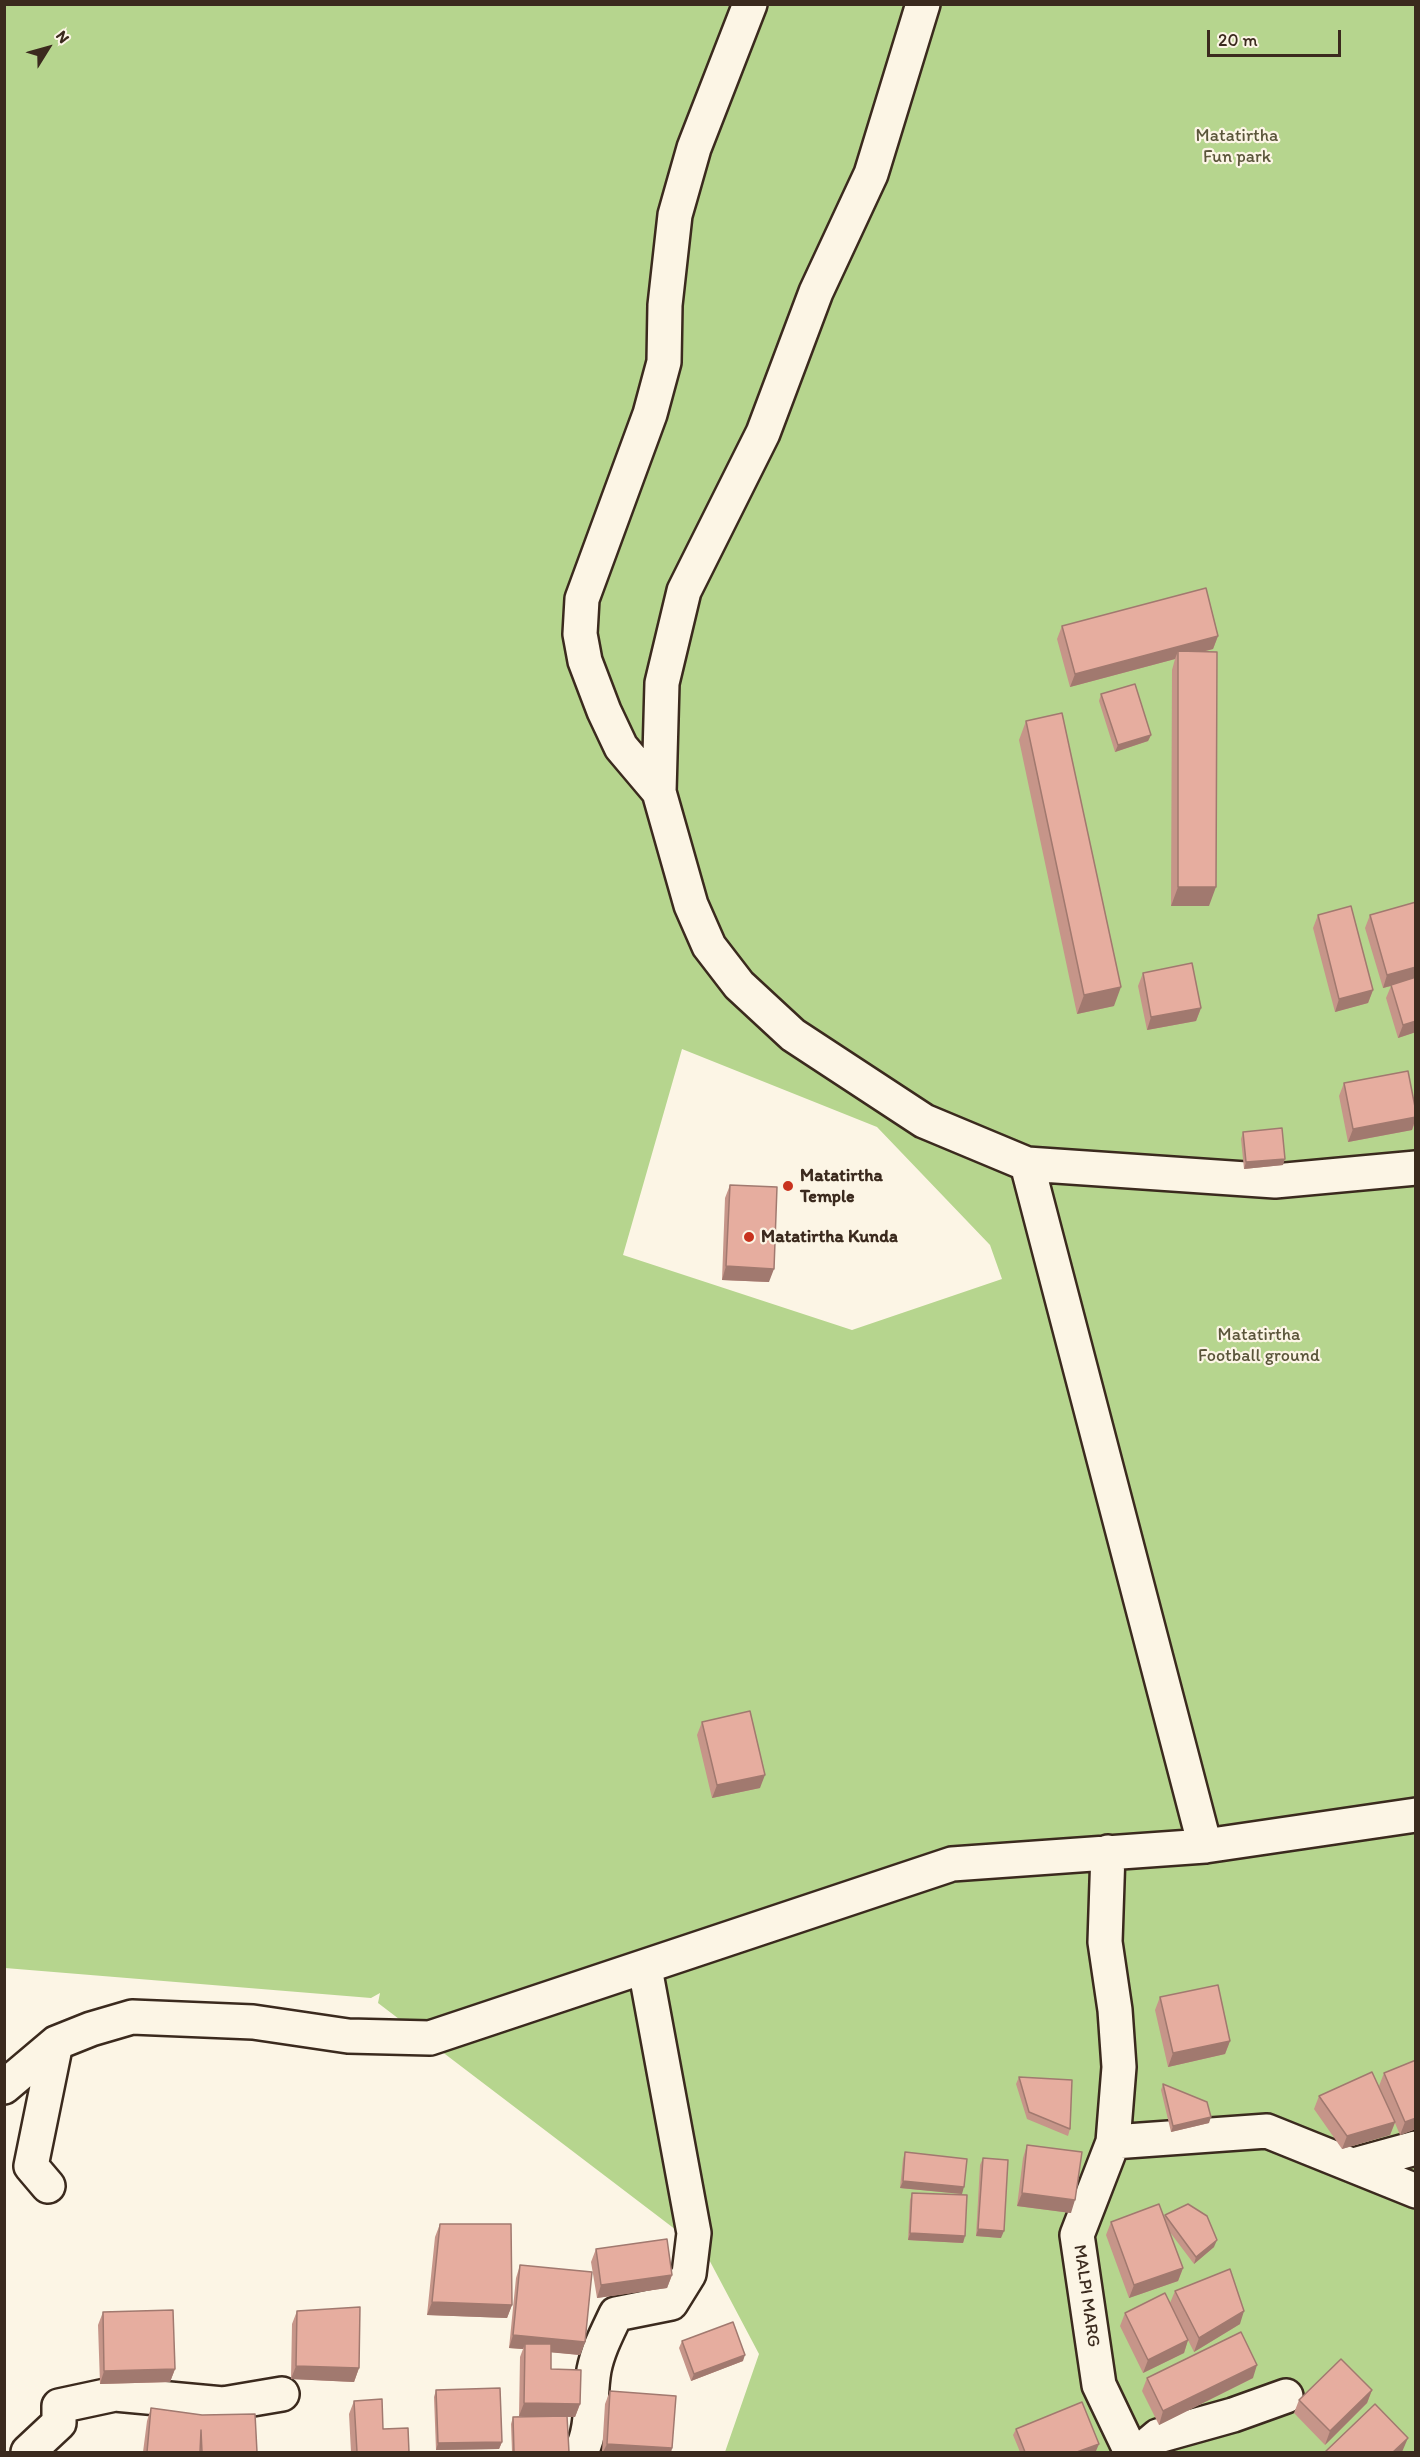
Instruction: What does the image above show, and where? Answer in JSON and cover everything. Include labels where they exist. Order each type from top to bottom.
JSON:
[{"type":"street","points":[[659,792],[621,747],[604,711],[585,661],[580,634],[582,599],[650,414],[664,362],[665,305],[675,215],[694,148],[750,4]]},
{"type":"street","points":[[922,4],[871,174],[816,292],[763,433],[684,591],[662,683],[659,792],[691,906],[709,946],[739,985],[793,1035],[924,1121],[1027,1164],[1275,1181],[1416,1168]]},
{"type":"street","points":[[1027,1164],[1205,1846]]},
{"type":"street","points":[[4,2087],[56,2043],[91,2029],[132,2017],[253,2022],[348,2036],[430,2038],[952,1864],[1205,1846],[1416,1815]]},
{"type":"street","name":"MALPI MARG","points":[[1108,1852],[1105,1942],[1115,2010],[1119,2067],[1113,2142],[1077,2235],[1099,2385],[1131,2452]]},
{"type":"street","points":[[581,2452],[587,2442],[594,2371],[602,2341],[616,2314],[671,2303],[689,2274],[692,2254],[694,2233],[645,1968]]},
{"type":"street","points":[[48,2186],[31,2166],[56,2043]]},
{"type":"street","points":[[1113,2142],[1267,2131],[1416,2191]]},
{"type":"street","points":[[1354,2165],[1416,2148]]},
{"type":"street","points":[[28,2452],[59,2423],[58,2406],[115,2394],[223,2404],[282,2394]]},
{"type":"street","points":[[1138,2452],[1158,2436],[1233,2415],[1286,2396]]},
{"type":"green space","points":[[4,5],[1415,5],[1415,2452],[725,2452],[759,2354],[705,2252],[378,2003],[380,1993],[371,1998],[5,1968]],"holes":[[[682,1049],[877,1127],[990,1245],[1002,1279],[852,1330],[623,1255]]]},
{"type":"building","points":[[1206,588],[1218,636],[1075,674],[1062,626]]},
{"type":"building","points":[[1178,651],[1217,652],[1216,887],[1178,887]]},
{"type":"building","points":[[1135,684],[1151,735],[1118,745],[1101,694]]},
{"type":"building","points":[[1062,713],[1121,987],[1084,995],[1026,721]]},
{"type":"building","points":[[1416,902],[1416,967],[1387,975],[1370,915]]},
{"type":"building","points":[[1351,906],[1373,990],[1339,999],[1318,915]]},
{"type":"building","points":[[1192,963],[1201,1008],[1151,1017],[1143,973]]},
{"type":"building","points":[[1416,977],[1416,1021],[1403,1025],[1391,985]]},
{"type":"building","points":[[1408,1071],[1416,1117],[1353,1129],[1344,1083]]},
{"type":"building","points":[[1282,1128],[1285,1159],[1246,1162],[1243,1132]]},
{"type":"building","points":[[730,1185],[777,1187],[774,1269],[726,1266]]},
{"type":"building","points":[[750,1711],[765,1775],[717,1785],[702,1722]]},
{"type":"building","points":[[1218,1985],[1230,2041],[1173,2053],[1160,1997]]},
{"type":"building","points":[[1416,2060],[1416,2118],[1405,2122],[1384,2073]]},
{"type":"building","points":[[1372,2072],[1395,2122],[1347,2136],[1319,2096]]},
{"type":"building","points":[[1019,2077],[1072,2080],[1070,2129],[1029,2112]]},
{"type":"building","points":[[1163,2084],[1207,2102],[1211,2117],[1173,2126]]},
{"type":"building","points":[[1027,2145],[1082,2152],[1075,2200],[1022,2193]]},
{"type":"building","points":[[905,2152],[967,2159],[964,2187],[903,2181]]},
{"type":"building","points":[[983,2158],[1008,2160],[1004,2231],[978,2229]]},
{"type":"building","points":[[912,2193],[967,2195],[965,2236],[910,2233]]},
{"type":"building","points":[[1159,2204],[1183,2268],[1134,2285],[1111,2222]]},
{"type":"building","points":[[1188,2204],[1207,2216],[1217,2240],[1196,2257],[1165,2215]]},
{"type":"building","points":[[440,2224],[511,2224],[512,2305],[432,2302]]},
{"type":"building","points":[[667,2239],[672,2275],[601,2285],[596,2249]]},
{"type":"building","points":[[520,2265],[592,2272],[585,2342],[513,2335]]},
{"type":"building","points":[[1230,2269],[1244,2311],[1199,2338],[1175,2291]]},
{"type":"building","points":[[1165,2293],[1188,2340],[1148,2360],[1125,2313]]},
{"type":"building","points":[[360,2307],[359,2368],[296,2366],[297,2311]]},
{"type":"building","points":[[173,2310],[175,2369],[104,2371],[103,2312]]},
{"type":"building","points":[[733,2322],[745,2355],[694,2374],[682,2341]]},
{"type":"building","points":[[1241,2332],[1257,2365],[1163,2411],[1147,2378]]},
{"type":"building","points":[[525,2344],[551,2344],[551,2369],[581,2370],[580,2404],[524,2403]]},
{"type":"building","points":[[1341,2359],[1372,2390],[1330,2431],[1299,2400]]},
{"type":"building","points":[[500,2388],[502,2442],[438,2443],[436,2390]]},
{"type":"building","points":[[610,2391],[676,2396],[672,2448],[607,2444]]},
{"type":"building","points":[[382,2399],[383,2429],[408,2428],[409,2452],[357,2452],[354,2401]]},
{"type":"building","points":[[1082,2402],[1099,2444],[1077,2452],[1025,2452],[1016,2429]]},
{"type":"building","points":[[1375,2404],[1408,2438],[1393,2452],[1325,2452]]},
{"type":"building","points":[[151,2408],[202,2415],[255,2414],[257,2452],[202,2452],[201,2430],[200,2452],[147,2452]]},
{"type":"building","points":[[567,2416],[569,2452],[514,2452],[513,2417]]},
{"type":"place","name":"Matatirtha Temple","points":[[788,1186]]},
{"type":"place","name":"Matatirtha Kunda","points":[[749,1237]]},
{"type":"park label","name":"Matatirtha Fun park","points":[[1237,146]]},
{"type":"park label","name":"Matatirtha Football ground","points":[[1259,1345]]}]
